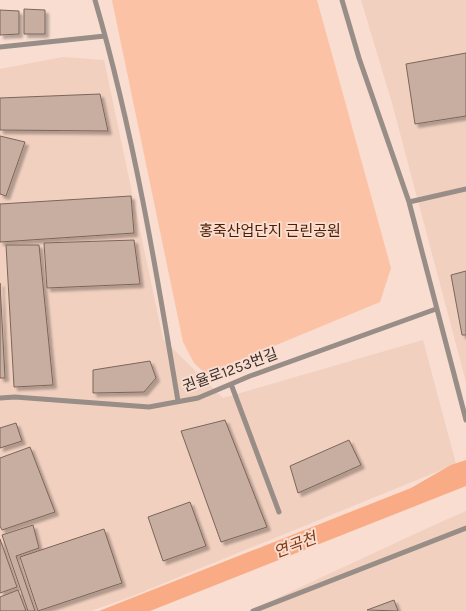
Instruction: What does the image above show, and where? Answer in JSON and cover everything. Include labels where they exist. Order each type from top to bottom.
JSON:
[{"type":"lane","points":[[95,0],[105,36],[159,282],[178,401]]},
{"type":"lane","points":[[342,0],[359,58],[409,202],[466,420]]},
{"type":"lane","points":[[0,47],[105,36]]},
{"type":"lane","points":[[409,202],[466,189]]},
{"type":"lane","name":"권율로1253번길","points":[[0,398],[15,397],[149,407],[198,398],[231,384],[436,309]]},
{"type":"lane","points":[[231,384],[279,512]]},
{"type":"lane","points":[[253,611],[466,528]]},
{"type":"shaded area","points":[[361,0],[466,0],[466,382],[392,103]]},
{"type":"shaded area","points":[[63,57],[104,60],[163,339],[223,398],[423,340],[456,464],[130,597],[91,611],[0,611],[0,69]]},
{"type":"shaded area","points":[[466,511],[466,611],[249,611],[432,526]]},
{"type":"green space","name":"홍죽산업단지 근린공원","points":[[112,0],[317,0],[391,268],[380,302],[206,374],[194,363],[183,342]]},
{"type":"water","name":"연곡천","points":[[466,460],[466,486],[150,611],[99,611],[411,488],[451,465]]},
{"type":"building","points":[[24,9],[45,10],[45,34],[24,34]]},
{"type":"building","points":[[0,10],[19,11],[19,34],[0,35]]},
{"type":"building","points":[[466,53],[466,116],[415,124],[406,64]]},
{"type":"building","points":[[100,94],[108,131],[0,130],[0,98]]},
{"type":"building","points":[[0,136],[25,142],[6,196],[0,194]]},
{"type":"building","points":[[131,196],[134,233],[0,242],[0,204]]},
{"type":"building","points":[[134,240],[140,284],[47,288],[44,243]]},
{"type":"building","points":[[6,245],[39,245],[53,385],[14,387]]},
{"type":"building","points":[[466,271],[466,335],[462,335],[451,275]]},
{"type":"building","points":[[0,283],[5,378],[0,378]]},
{"type":"building","points":[[150,361],[156,378],[144,392],[93,393],[93,370]]},
{"type":"building","points":[[225,420],[267,527],[221,542],[181,431]]},
{"type":"building","points":[[16,423],[22,441],[0,448],[0,428]]},
{"type":"building","points":[[349,440],[361,465],[298,493],[290,466]]},
{"type":"building","points":[[30,447],[55,512],[2,530],[0,526],[0,458]]},
{"type":"building","points":[[190,502],[206,546],[163,561],[148,517]]},
{"type":"building","points":[[33,525],[39,548],[16,556],[35,611],[28,611],[2,535]]},
{"type":"building","points":[[104,529],[122,583],[38,611],[20,557]]},
{"type":"building","points":[[0,539],[17,587],[0,593]]},
{"type":"building","points":[[18,590],[26,611],[0,611],[0,597]]},
{"type":"building","points":[[394,600],[398,611],[367,610]]}]
